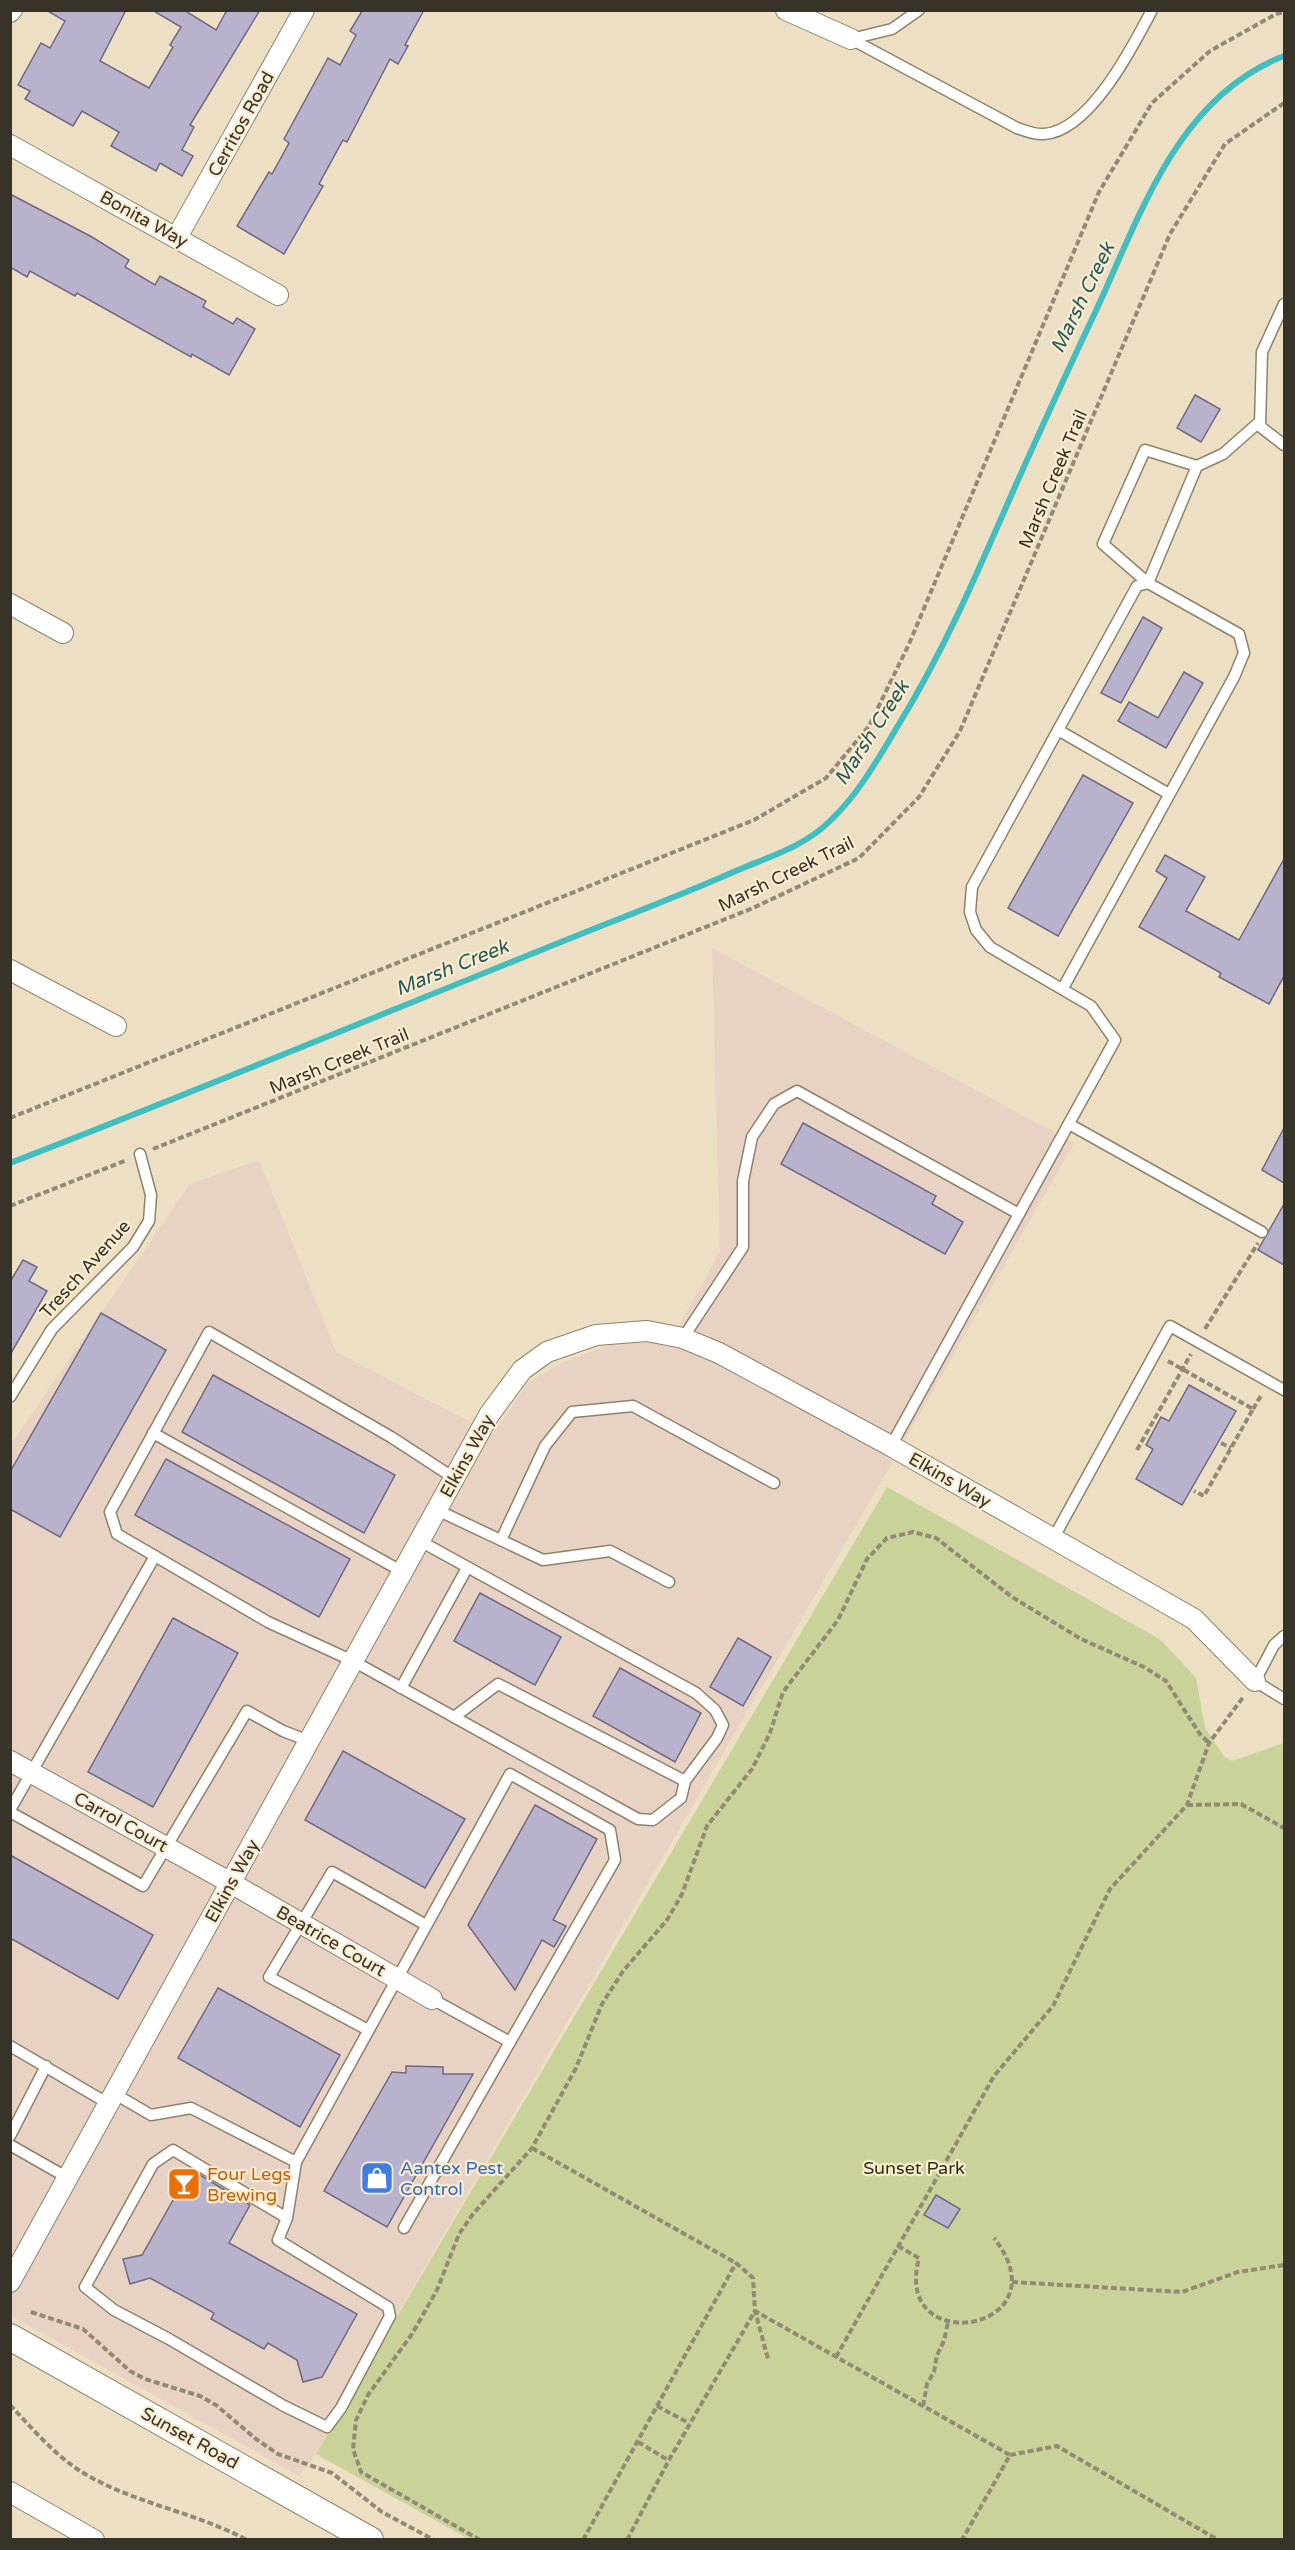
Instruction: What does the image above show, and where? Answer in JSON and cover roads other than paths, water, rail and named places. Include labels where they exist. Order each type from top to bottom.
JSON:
[{"type":"street","name":"Cerritos Road","points":[[177,237],[304,10]]},
{"type":"street","points":[[786,10],[851,39]]},
{"type":"street","name":"Bonita Way","points":[[10,145],[278,295]]},
{"type":"street","points":[[10,604],[63,633]]},
{"type":"street","points":[[10,970],[116,1026]]},
{"type":"street","name":"Elkins Way","points":[[10,2282],[489,1414],[522,1370],[547,1352],[597,1335],[648,1331],[683,1338],[719,1353],[891,1446],[1194,1619],[1255,1681]]},
{"type":"street","name":"Carrol Court","points":[[10,1761],[231,1883]]},
{"type":"street","name":"Beatrice Court","points":[[231,1883],[432,1999]]},
{"type":"street","name":"Sunset Road","points":[[10,2337],[370,2540]]},
{"type":"street","points":[[10,2492],[94,2540]]},
{"type":"lane","points":[[851,39],[892,29],[919,10]]},
{"type":"lane","points":[[851,39],[1017,128],[1045,134],[1070,125],[1083,114],[1126,59],[1152,10]]},
{"type":"lane","points":[[1260,426],[1262,352],[1284,304]]},
{"type":"lane","points":[[1063,988],[1234,677],[1244,653],[1239,634],[1148,583],[1103,544],[1145,450],[1197,466],[1223,454],[1257,424],[1284,446]]},
{"type":"lane","points":[[1148,583],[1197,466]]},
{"type":"lane","points":[[891,1446],[1115,1040],[1091,1006],[990,947],[976,930],[970,912],[972,887],[1137,586],[1148,583]]},
{"type":"lane","points":[[1058,730],[1169,794]]},
{"type":"lane","points":[[683,1338],[743,1247],[743,1181],[752,1137],[774,1104],[797,1091],[1019,1214]]},
{"type":"lane","points":[[1069,1124],[1262,1232]]},
{"type":"lane","name":"Tresch Avenue","points":[[10,1397],[52,1329],[133,1247],[149,1221],[151,1195],[140,1154]]},
{"type":"lane","points":[[1053,1539],[1170,1326],[1284,1390]]},
{"type":"lane","points":[[420,1541],[696,1693],[715,1710],[723,1725],[685,1781],[681,1798],[653,1820],[638,1819],[353,1661],[268,1622],[154,1556],[117,1534],[110,1512],[209,1332],[391,1437],[454,1478]]},
{"type":"lane","points":[[501,1540],[545,1446],[572,1412],[633,1406],[774,1483]]},
{"type":"lane","points":[[153,1433],[403,1572]]},
{"type":"lane","points":[[437,1510],[543,1560],[610,1551],[669,1582]]},
{"type":"lane","points":[[154,1556],[10,1811],[143,1886],[247,1711],[283,1731],[309,1741]]},
{"type":"lane","points":[[401,1688],[467,1568]]},
{"type":"lane","points":[[1284,1636],[1274,1645],[1255,1681],[1284,1699]]},
{"type":"lane","points":[[454,1717],[498,1684],[685,1781]]},
{"type":"lane","points":[[287,2218],[173,2150],[153,2164],[85,2287],[114,2310],[284,2406],[327,2427],[373,2350],[390,2316],[388,2307],[278,2240],[287,2218],[296,2162],[510,1774],[610,1830],[615,1860],[404,2228]]},
{"type":"lane","points":[[368,2030],[269,1977],[299,1923],[332,1872],[426,1925]]},
{"type":"lane","points":[[432,1999],[510,2042]]},
{"type":"lane","points":[[10,2046],[112,2099],[151,2115],[191,2108],[296,2162]]},
{"type":"lane","points":[[10,2136],[46,2066]]},
{"type":"lane","points":[[10,2145],[68,2178]]},
{"type":"waterway","name":"Marsh Creek","points":[[10,1163],[685,893],[788,849],[822,828],[842,809],[868,774],[916,696],[974,579],[1127,241],[1165,166],[1188,131],[1215,101],[1246,75],[1284,56]]},
{"type":"place","name":"Aantex Pest Control","points":[[377,2178]]},
{"type":"place","name":"Four Legs Brewing","points":[[184,2184]]},
{"type":"park label","name":"Sunset Park","points":[[914,2168]]}]
